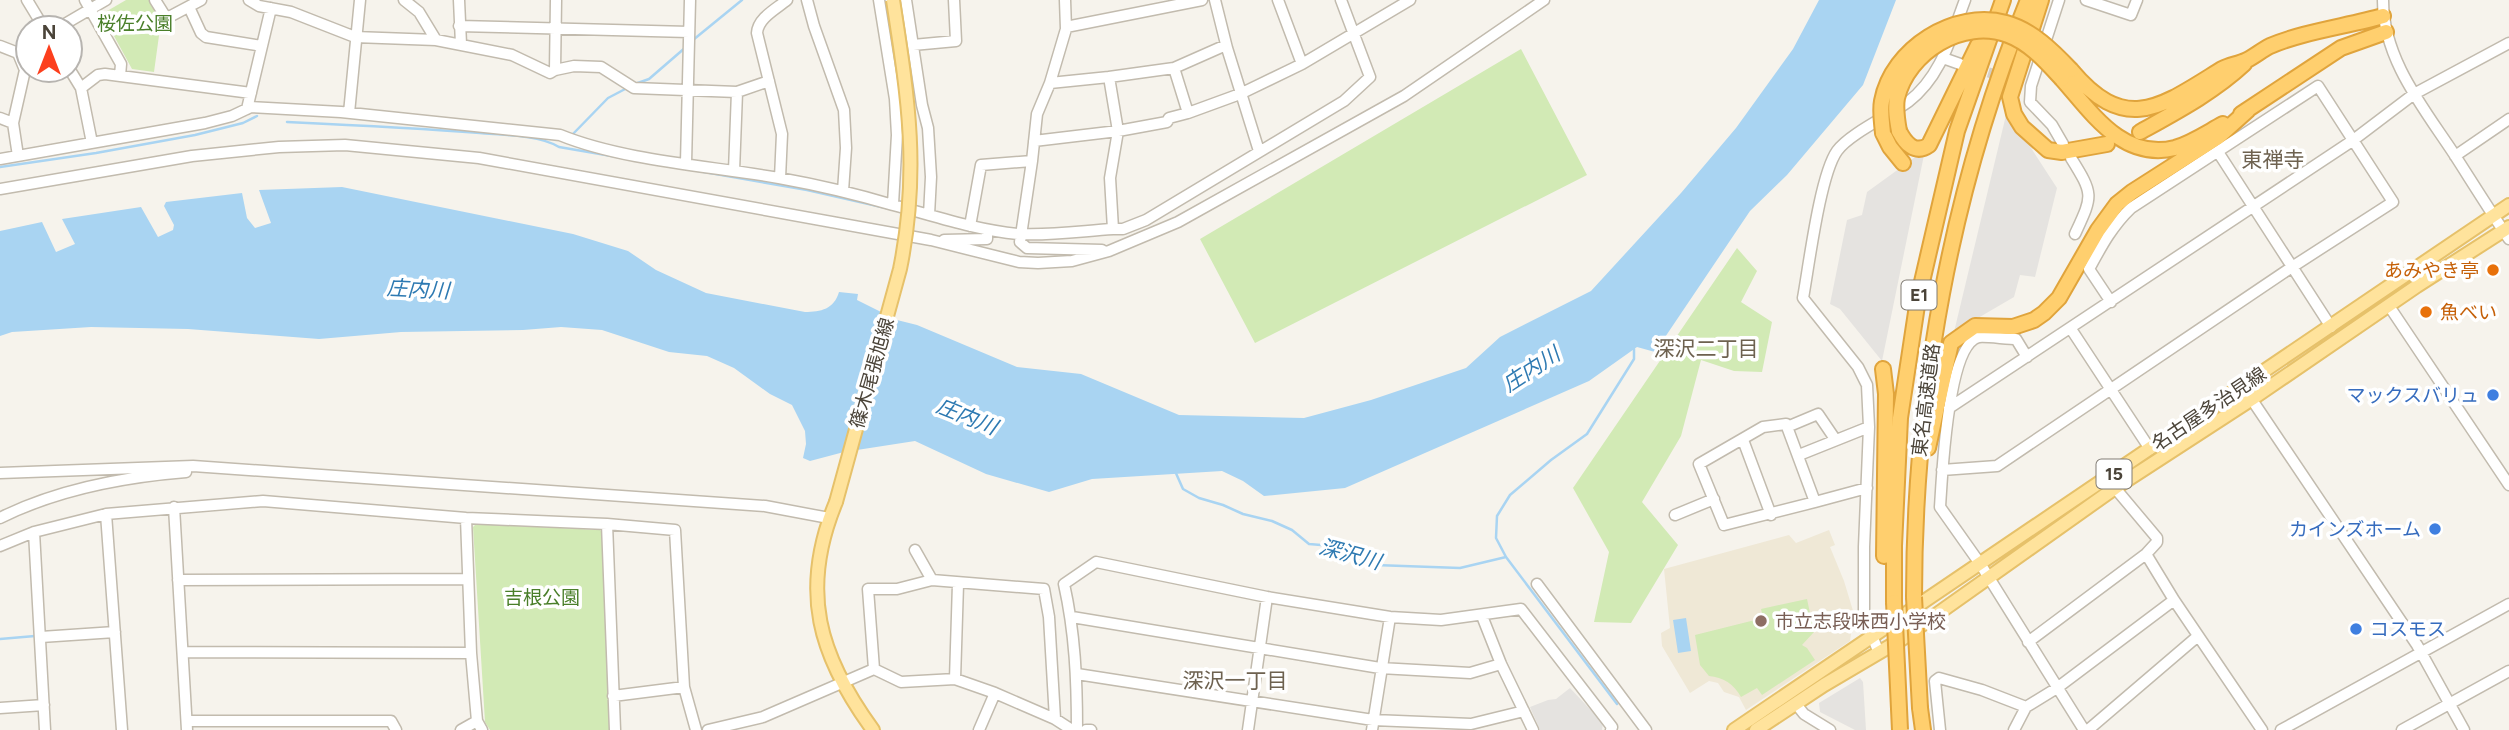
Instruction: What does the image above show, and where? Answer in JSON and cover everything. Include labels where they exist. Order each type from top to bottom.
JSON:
[{"type":"highway","points":[[2002,0],[1929,145],[1925,148],[1914,148],[1907,144],[1899,131],[1896,116],[1897,99],[1909,74],[1928,51],[1942,41],[1966,32],[1981,31],[2005,34],[2018,39],[2105,102],[2138,109],[2163,105],[2226,67],[2248,60],[2280,42],[2383,16]]},
{"type":"highway","name":"東名高速道路","points":[[1891,602],[1900,418],[1916,310],[1957,131],[2002,0]]},
{"type":"highway","name":"東名高速道路","points":[[1923,730],[1914,597],[1915,526],[1926,387],[1945,278],[1963,199],[1984,121],[2028,0]]},
{"type":"highway","points":[[2041,0],[2010,97],[2014,114],[2022,127],[2048,150],[2062,152],[2107,144]]},
{"type":"highway","points":[[1903,163],[1883,133],[1882,99],[1898,66],[1928,37],[1963,22],[1981,20],[2005,23],[2021,29],[2052,51],[2066,75],[2113,135],[2134,146],[2147,149],[2176,147],[2248,110],[2341,48],[2386,32]]},
{"type":"highway","points":[[2140,132],[2231,76],[2248,60]]},
{"type":"highway","points":[[1915,526],[1936,402],[1951,343],[1975,326],[2013,327],[2034,320],[2044,313],[2059,298],[2098,230],[2117,204],[2218,137],[2248,110]]},
{"type":"highway","points":[[1883,369],[1886,394],[1884,568],[1891,602],[1900,730]]},
{"type":"main road","name":"篠木尾張旭線","points":[[873,730],[842,683],[825,644],[817,597],[817,569],[900,269],[907,234],[912,175],[911,125],[893,0]]},
{"type":"main road","name":"名古屋多治見線","points":[[1734,730],[2509,205]]},
{"type":"main road","name":"名古屋多治見線","points":[[1756,730],[1931,619],[2116,488],[2425,281],[2507,232]]},
{"type":"street","points":[[106,0],[88,5],[121,64],[120,76]]},
{"type":"street","points":[[155,0],[167,17],[201,0]]},
{"type":"street","points":[[249,0],[252,4],[291,12],[356,37],[436,40],[461,44],[512,55],[550,73],[555,69],[574,66],[601,66],[632,86],[737,92],[769,81]]},
{"type":"street","points":[[349,113],[360,0]]},
{"type":"street","points":[[404,0],[419,12],[436,40]]},
{"type":"street","points":[[459,0],[461,44]]},
{"type":"street","points":[[555,69],[556,0]]},
{"type":"street","points":[[686,163],[690,0]]},
{"type":"street","points":[[780,178],[782,134],[757,33],[758,25],[787,0]]},
{"type":"street","points":[[807,0],[844,110],[846,148],[843,191]]},
{"type":"street","points":[[879,0],[895,99],[897,135],[893,204]]},
{"type":"street","points":[[906,0],[928,128],[931,177],[929,215]]},
{"type":"street","points":[[913,45],[956,41],[954,0]]},
{"type":"street","points":[[1065,0],[1066,27],[1050,83],[1037,114],[1020,242],[1027,248],[1109,251]]},
{"type":"street","points":[[1066,27],[1202,0]]},
{"type":"street","points":[[1215,0],[1240,94],[1259,151]]},
{"type":"street","points":[[1278,0],[1302,64]]},
{"type":"street","points":[[0,159],[205,123],[247,109],[349,113],[560,135],[580,143],[619,152],[843,191],[987,230],[1019,234],[1123,229],[1146,220],[1344,101],[1370,76],[1341,0]]},
{"type":"street","points":[[1034,141],[1167,122],[1169,118],[1240,94],[1302,64],[1410,0]]},
{"type":"street","points":[[0,189],[192,156],[279,147],[345,145],[479,158],[931,240],[1019,262],[1072,261],[1109,251],[1178,222],[1404,96],[1544,0]]},
{"type":"street","points":[[1879,653],[1864,616],[1869,427],[1867,385],[1858,367],[1803,298],[1825,185],[1838,150],[1910,101],[1930,82],[1943,58],[1965,0]]},
{"type":"street","points":[[2059,0],[2031,86],[2030,102],[2052,125],[2063,144]]},
{"type":"street","points":[[2085,0],[2131,15],[2137,0]]},
{"type":"street","points":[[2384,0],[2386,32],[2414,94],[2493,216],[2507,232]]},
{"type":"street","points":[[188,7],[201,33],[206,37],[262,46]]},
{"type":"street","points":[[247,109],[271,8]]},
{"type":"street","points":[[459,26],[555,29],[689,40]]},
{"type":"street","points":[[1949,408],[2352,141],[2414,94],[2509,43]]},
{"type":"street","points":[[1050,83],[1174,68],[1226,45]]},
{"type":"street","points":[[1943,58],[1960,64]]},
{"type":"street","points":[[1174,68],[1188,113]]},
{"type":"street","points":[[81,88],[98,75],[251,93]]},
{"type":"street","points":[[1109,77],[1118,131],[1109,190],[1113,204],[1114,229]]},
{"type":"street","points":[[2020,82],[2031,86]]},
{"type":"street","points":[[18,156],[13,123],[22,84]]},
{"type":"street","points":[[79,84],[92,143]]},
{"type":"street","points":[[1942,470],[1997,466],[2393,202],[2318,86],[2131,208],[2110,231],[2089,270],[2110,302]]},
{"type":"street","points":[[734,171],[737,92]]},
{"type":"street","points":[[0,118],[13,123]]},
{"type":"street","points":[[2455,156],[2509,119]]},
{"type":"street","points":[[2218,152],[2331,327]]},
{"type":"street","points":[[2071,158],[2087,185],[2090,201],[2075,234]]},
{"type":"street","points":[[970,226],[981,165],[1032,161]]},
{"type":"street","points":[[931,240],[987,239],[987,230]]},
{"type":"street","points":[[2389,306],[2509,485]]},
{"type":"street","points":[[2071,329],[2150,449]]},
{"type":"street","points":[[2027,357],[2017,339],[1978,337],[1964,353],[1952,385],[1940,507],[1981,565],[2086,730],[2198,636]]},
{"type":"street","points":[[2242,385],[2421,653],[2464,730]]},
{"type":"street","points":[[1787,427],[1818,414],[1835,439]]},
{"type":"street","points":[[1815,502],[1786,424],[1763,427],[1699,464],[1724,525],[1771,515],[1867,488]]},
{"type":"street","points":[[1799,454],[1869,427]]},
{"type":"street","points":[[1742,440],[1771,515]]},
{"type":"street","points":[[0,473],[193,466],[765,506],[829,518]]},
{"type":"street","points":[[0,518],[70,492],[102,485],[179,473],[227,469]]},
{"type":"street","points":[[2028,642],[2146,554],[2157,542],[2157,538],[2116,488]]},
{"type":"street","points":[[1675,515],[1714,499]]},
{"type":"street","points":[[0,546],[34,532],[106,514],[263,501],[466,518],[675,530],[684,687],[696,730]]},
{"type":"street","points":[[174,507],[187,726],[391,721],[396,730]]},
{"type":"street","points":[[106,514],[122,730]]},
{"type":"street","points":[[461,730],[480,725],[471,653],[466,518]]},
{"type":"street","points":[[607,524],[615,730]]},
{"type":"street","points":[[34,532],[45,730]]},
{"type":"street","points":[[915,550],[932,580]]},
{"type":"street","points":[[2146,554],[2262,730]]},
{"type":"street","points":[[709,730],[763,717],[873,669],[901,682],[956,680],[995,692],[1074,730],[1077,674],[1072,617],[1064,584],[1096,562],[1267,597],[1390,617],[1440,620],[1521,609],[1612,727],[1611,730]]},
{"type":"street","points":[[178,580],[468,579]]},
{"type":"street","points":[[873,669],[868,589],[897,589],[932,580],[1044,589],[1049,617],[1055,719]]},
{"type":"street","points":[[956,680],[958,583]]},
{"type":"street","points":[[1537,583],[1646,730]]},
{"type":"street","points":[[1248,730],[1267,597]]},
{"type":"street","points":[[2014,730],[2026,707],[2057,688],[2174,600]]},
{"type":"street","points":[[2281,730],[2509,604]]},
{"type":"street","points":[[1482,616],[1501,664],[1533,730]]},
{"type":"street","points":[[1072,617],[1380,668],[1470,673],[1501,664]]},
{"type":"street","points":[[1372,725],[1390,617]]},
{"type":"street","points":[[41,637],[115,632]]},
{"type":"street","points":[[183,652],[471,653]]},
{"type":"street","points":[[2402,730],[2509,671]]},
{"type":"street","points":[[1077,674],[1251,701],[1372,725],[1471,724],[1524,711]]},
{"type":"street","points":[[1940,730],[1935,681],[1939,678],[1982,690],[2026,707]]},
{"type":"street","points":[[613,696],[684,687]]},
{"type":"street","points":[[979,730],[995,692]]},
{"type":"street","points":[[1796,704],[1804,714],[1830,730]]},
{"type":"street","points":[[0,708],[44,705]]},
{"type":"shaded area","points":[[2007,111],[2057,188],[2035,277],[2020,275],[2014,297],[1954,332]]},
{"type":"shaded area","points":[[1925,150],[1882,361],[1840,309],[1830,304],[1847,220],[1862,215],[1867,192]]},
{"type":"shaded area","name":"市立志段味西小学校","points":[[1829,530],[1835,545],[1830,547],[1854,614],[1850,641],[1746,710],[1739,697],[1724,692],[1718,683],[1709,681],[1690,693],[1662,646],[1661,633],[1670,628],[1664,569],[1789,535],[1796,543]]},
{"type":"shaded area","points":[[1860,678],[1863,682],[1866,730],[1855,730],[1820,712],[1819,703]]},
{"type":"shaded area","points":[[1570,688],[1603,723],[1602,730],[1540,730],[1530,707],[1556,699]]},
{"type":"green space","name":"桜佐公園","points":[[126,0],[149,0],[161,21],[154,72],[132,69],[102,14]]},
{"type":"green space","points":[[1521,49],[1587,175],[1255,343],[1200,239]]},
{"type":"green space","points":[[1737,248],[1757,271],[1741,302],[1772,322],[1762,372],[1734,371],[1701,360],[1681,436],[1642,502],[1678,545],[1631,623],[1594,622],[1609,552],[1573,488]]},
{"type":"green space","name":"吉根公園","points":[[476,524],[600,530],[605,534],[613,730],[490,730],[485,722],[473,527]]},
{"type":"green space","points":[[1807,599],[1814,632],[1802,645],[1815,660],[1762,695],[1757,688],[1741,697],[1731,685],[1709,676],[1700,665],[1695,635],[1763,618],[1761,609]]},
{"type":"water","name":"庄内川","points":[[1819,0],[1896,0],[1863,85],[1787,175],[1750,211],[1655,352],[1637,347],[1589,381],[1345,488],[1264,496],[1243,481],[1222,471],[1092,479],[1049,492],[986,474],[915,441],[844,452],[810,461],[803,458],[805,431],[792,405],[770,394],[734,368],[707,356],[669,352],[602,330],[561,327],[401,332],[319,339],[188,329],[91,327],[12,332],[0,336],[0,231],[42,222],[56,252],[75,244],[62,219],[141,207],[158,237],[173,230],[174,225],[164,206],[166,202],[242,193],[247,218],[255,228],[271,223],[259,190],[342,187],[573,234],[628,251],[656,270],[706,293],[805,312],[830,306],[839,292],[858,294],[857,300],[897,320],[917,325],[1017,367],[1081,374],[1179,415],[1304,418],[1371,400],[1466,368],[1500,337],[1591,291],[1681,193],[1736,128],[1793,49]]},
{"type":"water","points":[[1686,618],[1691,651],[1678,653],[1673,620]]},
{"type":"waterway","points":[[693,40],[742,0]]},
{"type":"waterway","points":[[635,84],[649,79],[686,47]]},
{"type":"waterway","points":[[571,136],[608,98],[629,87]]},
{"type":"waterway","points":[[0,167],[195,135],[243,123],[257,116]]},
{"type":"waterway","points":[[287,122],[521,136],[559,147],[629,159]]},
{"type":"waterway","points":[[687,169],[807,190],[886,208]]},
{"type":"waterway","name":"深沢川","points":[[1506,557],[1496,538],[1497,516],[1510,495],[1587,434],[1634,359],[1634,349]]},
{"type":"waterway","name":"深沢川","points":[[1175,471],[1183,489],[1199,498],[1272,521],[1292,530],[1309,544],[1333,546],[1375,565],[1460,568],[1506,557],[1617,704]]},
{"type":"waterway","points":[[0,639],[35,636]]},
{"type":"tunnel","points":[[1974,68],[2020,82]]},
{"type":"place","name":"あみやき亭","points":[[2493,270]]},
{"type":"place","name":"魚べい","points":[[2426,312]]},
{"type":"place","name":"マックスバリュ","points":[[2493,395]]},
{"type":"place","name":"カインズホーム","points":[[2435,529]]},
{"type":"place","name":"市立志段味西小学校","points":[[1761,621]]},
{"type":"place","name":"コスモス","points":[[2356,629]]},
{"type":"district","name":"東禅寺","points":[[2273,159]]},
{"type":"district","name":"深沢二丁目","points":[[1706,348]]},
{"type":"district","name":"深沢一丁目","points":[[1235,680]]}]
